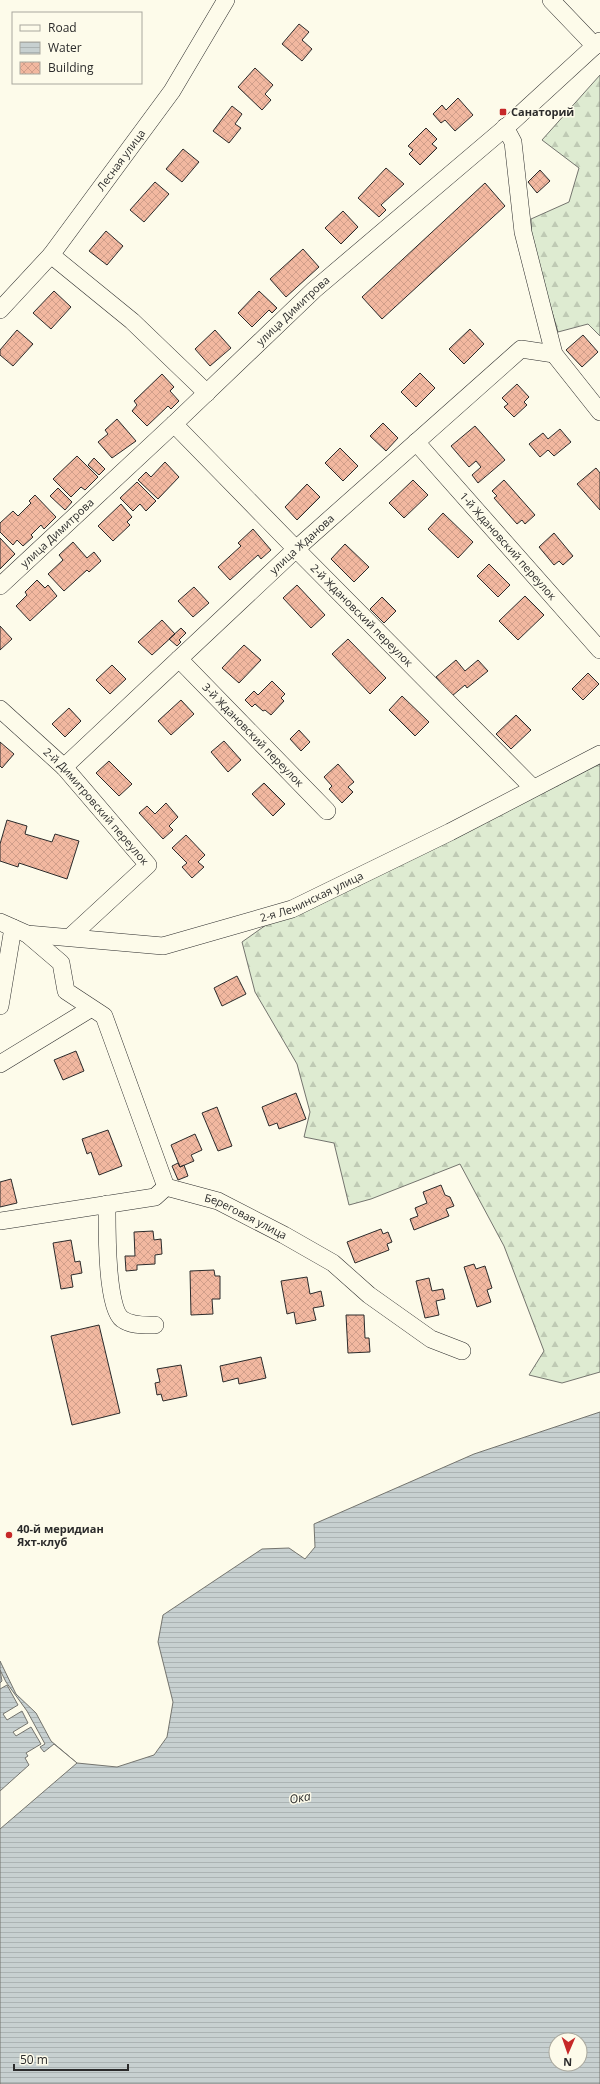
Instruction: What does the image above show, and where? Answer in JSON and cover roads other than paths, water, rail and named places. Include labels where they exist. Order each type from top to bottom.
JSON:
[{"type":"street","name":"Лесная улица","points":[[0,310],[51,254],[172,91],[226,0]]},
{"type":"street","points":[[551,0],[598,44]]},
{"type":"street","name":"улица Димитрова","points":[[0,586],[207,393],[314,290],[505,127],[598,44]]},
{"type":"street","points":[[505,127],[513,142],[523,232],[554,354],[600,412]]},
{"type":"street","points":[[51,254],[132,321],[207,393]]},
{"type":"street","name":"улица Жданова","points":[[64,767],[296,549],[521,349],[554,354]]},
{"type":"street","name":"2-й Ждановский переулок","points":[[174,424],[533,788]]},
{"type":"street","name":"1-й Ждановский переулок","points":[[416,442],[600,650]]},
{"type":"street","name":"3-й Ждановский переулок","points":[[179,659],[327,811]]},
{"type":"street","name":"2-й Димитровский переулок","points":[[0,710],[64,767],[148,865],[70,938]]},
{"type":"street","name":"2-я Ленинская улица","points":[[13,928],[70,938],[163,946],[292,909],[450,832],[600,754]]},
{"type":"street","points":[[0,1006],[4,957],[13,928],[61,963],[66,991],[90,1009],[104,1016],[166,1188],[155,1197],[0,1221]]},
{"type":"street","points":[[0,1064],[90,1009]]},
{"type":"street","name":"Береговая улица","points":[[166,1188],[218,1201],[284,1235],[333,1263],[369,1295],[431,1339],[462,1351]]},
{"type":"street","points":[[107,1204],[107,1248],[114,1309],[122,1319],[134,1324],[155,1325]]},
{"type":"water","name":"Ока","points":[[600,1412],[600,2084],[0,2084],[0,1661],[16,1694],[36,1713],[51,1741],[77,1763],[117,1767],[154,1755],[167,1737],[173,1702],[158,1642],[163,1615],[262,1549],[289,1548],[305,1559],[315,1547],[314,1524],[474,1454]]},
{"type":"place","name":"Санаторий","points":[[503,112]]},
{"type":"place","name":"40-й меридиан Яхт-клуб","points":[[9,1535]]}]
